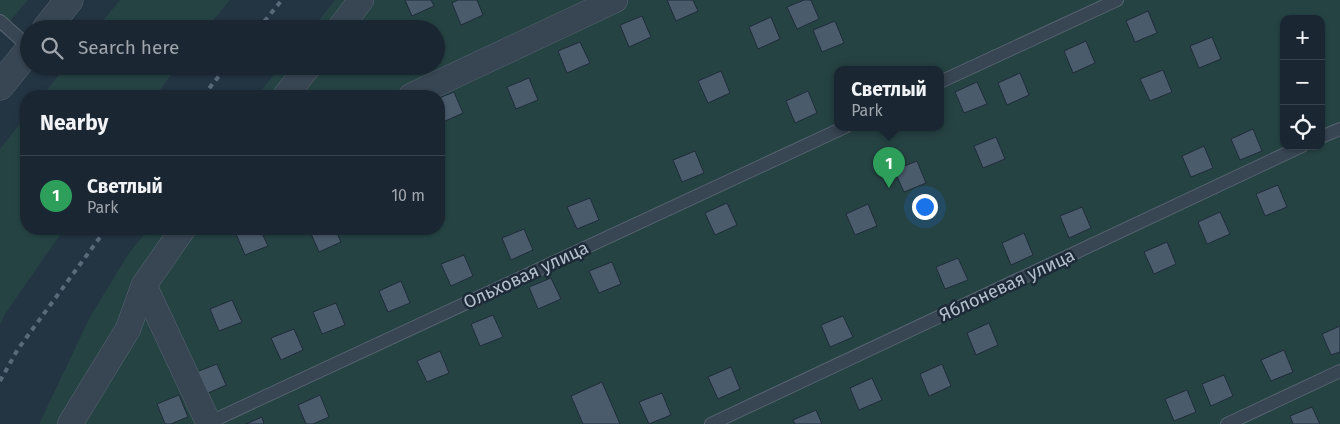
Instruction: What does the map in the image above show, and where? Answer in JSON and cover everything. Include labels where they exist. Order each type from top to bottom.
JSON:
[{"type":"street","points":[[53,20],[70,0]]},
{"type":"street","points":[[346,20],[362,0]]},
{"type":"street","points":[[424,90],[615,0]]},
{"type":"street","points":[[0,86],[20,60]]},
{"type":"street","points":[[290,90],[302,75]]},
{"type":"street","points":[[70,424],[128,329],[144,285],[179,235]]},
{"type":"street","points":[[144,285],[208,423]]},
{"type":"lane","points":[[944,80],[1117,0]]},
{"type":"lane","points":[[0,21],[20,40]]},
{"type":"lane","points":[[1325,135],[1340,128]]},
{"type":"lane","name":"Ольховая улица","points":[[208,423],[836,131]]},
{"type":"lane","name":"Яблоневая улица","points":[[711,424],[1293,150]]},
{"type":"lane","points":[[1227,424],[1340,371]]},
{"type":"green space","points":[[0,0],[28,0],[0,33]]},
{"type":"green space","points":[[120,0],[230,0],[213,20],[103,20]]},
{"type":"green space","points":[[335,0],[1340,0],[1340,424],[39,424],[90,317],[129,253],[144,235],[445,235],[445,90],[262,90],[274,75],[445,75],[445,20],[319,20]]},
{"type":"green space","points":[[59,75],[171,75],[160,90],[47,90]]},
{"type":"green space","points":[[20,124],[20,235],[60,235],[0,324],[0,149]]},
{"type":"building","points":[[405,0],[431,0],[434,6],[412,16]]},
{"type":"building","points":[[458,0],[477,0],[483,15],[461,25],[452,3]]},
{"type":"building","points":[[667,0],[693,0],[698,11],[676,21]]},
{"type":"building","points":[[804,0],[811,0],[819,19],[797,29],[787,7]]},
{"type":"building","points":[[1148,11],[1157,33],[1135,42],[1126,21]]},
{"type":"building","points":[[642,16],[651,37],[629,47],[620,25]]},
{"type":"building","points":[[771,17],[780,39],[758,49],[749,27]]},
{"type":"building","points":[[835,21],[844,43],[822,52],[813,30]]},
{"type":"building","points":[[1212,37],[1221,59],[1199,68],[1190,46]]},
{"type":"building","points":[[1086,41],[1095,63],[1073,73],[1064,51]]},
{"type":"building","points":[[580,42],[590,63],[567,73],[558,51]]},
{"type":"building","points":[[1163,70],[1172,92],[1150,101],[1140,79]]},
{"type":"building","points":[[721,71],[730,93],[708,103],[698,81]]},
{"type":"building","points":[[1020,73],[1029,95],[1007,105],[998,83]]},
{"type":"building","points":[[529,78],[538,100],[516,109],[507,87]]},
{"type":"building","points":[[977,82],[987,104],[964,113],[955,92]]},
{"type":"building","points":[[808,91],[817,113],[795,123],[786,101]]},
{"type":"building","points":[[454,92],[463,113],[445,121],[445,96]]},
{"type":"building","points":[[1253,129],[1262,151],[1240,160],[1231,139]]},
{"type":"building","points":[[996,137],[1005,159],[983,168],[974,146]]},
{"type":"building","points":[[1204,146],[1213,168],[1191,177],[1182,156]]},
{"type":"building","points":[[695,151],[704,173],[682,182],[673,160]]},
{"type":"building","points":[[917,161],[926,183],[904,192],[894,170]]},
{"type":"building","points":[[1278,185],[1287,207],[1265,216],[1256,194]]},
{"type":"building","points":[[590,198],[599,220],[577,229],[567,207]]},
{"type":"building","points":[[727,203],[737,225],[715,235],[705,213]]},
{"type":"building","points":[[868,204],[877,226],[855,235],[846,214]]},
{"type":"building","points":[[1082,207],[1091,228],[1069,238],[1060,216]]},
{"type":"building","points":[[1220,212],[1230,234],[1207,244],[1198,222]]},
{"type":"building","points":[[524,229],[533,250],[511,260],[502,238]]},
{"type":"building","points":[[1024,233],[1033,255],[1011,265],[1002,243]]},
{"type":"building","points":[[236,235],[263,235],[268,246],[245,255]]},
{"type":"building","points":[[312,235],[338,235],[341,242],[319,252]]},
{"type":"building","points":[[1167,242],[1176,264],[1154,274],[1144,252]]},
{"type":"building","points":[[464,255],[473,276],[451,286],[441,264]]},
{"type":"building","points":[[958,258],[968,280],[945,289],[936,267]]},
{"type":"building","points":[[612,262],[621,284],[599,293],[589,271]]},
{"type":"building","points":[[551,278],[561,299],[538,309],[529,287]]},
{"type":"building","points":[[401,281],[410,303],[388,312],[379,291]]},
{"type":"building","points":[[232,300],[242,322],[219,331],[210,309]]},
{"type":"building","points":[[336,303],[345,325],[322,334],[313,312]]},
{"type":"building","points":[[493,315],[503,337],[480,346],[471,324]]},
{"type":"building","points":[[843,316],[853,337],[830,347],[821,325]]},
{"type":"building","points":[[989,323],[998,345],[976,355],[967,333]]},
{"type":"building","points":[[1340,326],[1340,352],[1331,355],[1322,334]]},
{"type":"building","points":[[294,329],[303,350],[281,360],[271,338]]},
{"type":"building","points":[[1284,350],[1293,372],[1271,381],[1261,360]]},
{"type":"building","points":[[440,351],[449,373],[427,382],[417,361]]},
{"type":"building","points":[[217,364],[226,385],[204,395],[194,373]]},
{"type":"building","points":[[942,364],[951,386],[929,396],[920,374]]},
{"type":"building","points":[[731,367],[740,389],[718,399],[708,377]]},
{"type":"building","points":[[1224,375],[1233,396],[1211,406],[1202,384]]},
{"type":"building","points":[[872,378],[882,400],[859,410],[850,388]]},
{"type":"building","points":[[602,382],[620,424],[583,424],[571,396]]},
{"type":"building","points":[[1187,390],[1196,412],[1174,421],[1165,399]]},
{"type":"building","points":[[662,393],[671,415],[649,424],[639,402]]},
{"type":"building","points":[[179,395],[188,417],[171,424],[165,424],[157,404]]},
{"type":"building","points":[[320,395],[329,417],[313,424],[306,424],[298,405]]},
{"type":"building","points":[[1312,407],[1320,424],[1293,424],[1290,416]]},
{"type":"building","points":[[816,410],[822,424],[795,424],[793,420]]},
{"type":"building","points":[[262,417],[264,424],[246,424]]},
{"type":"railway","points":[[265,20],[282,0]]},
{"type":"railway","points":[[208,90],[220,75]]},
{"type":"railway","points":[[0,381],[18,349],[102,235]]},
{"type":"place","name":"Светлый","points":[[889,188]]}]
